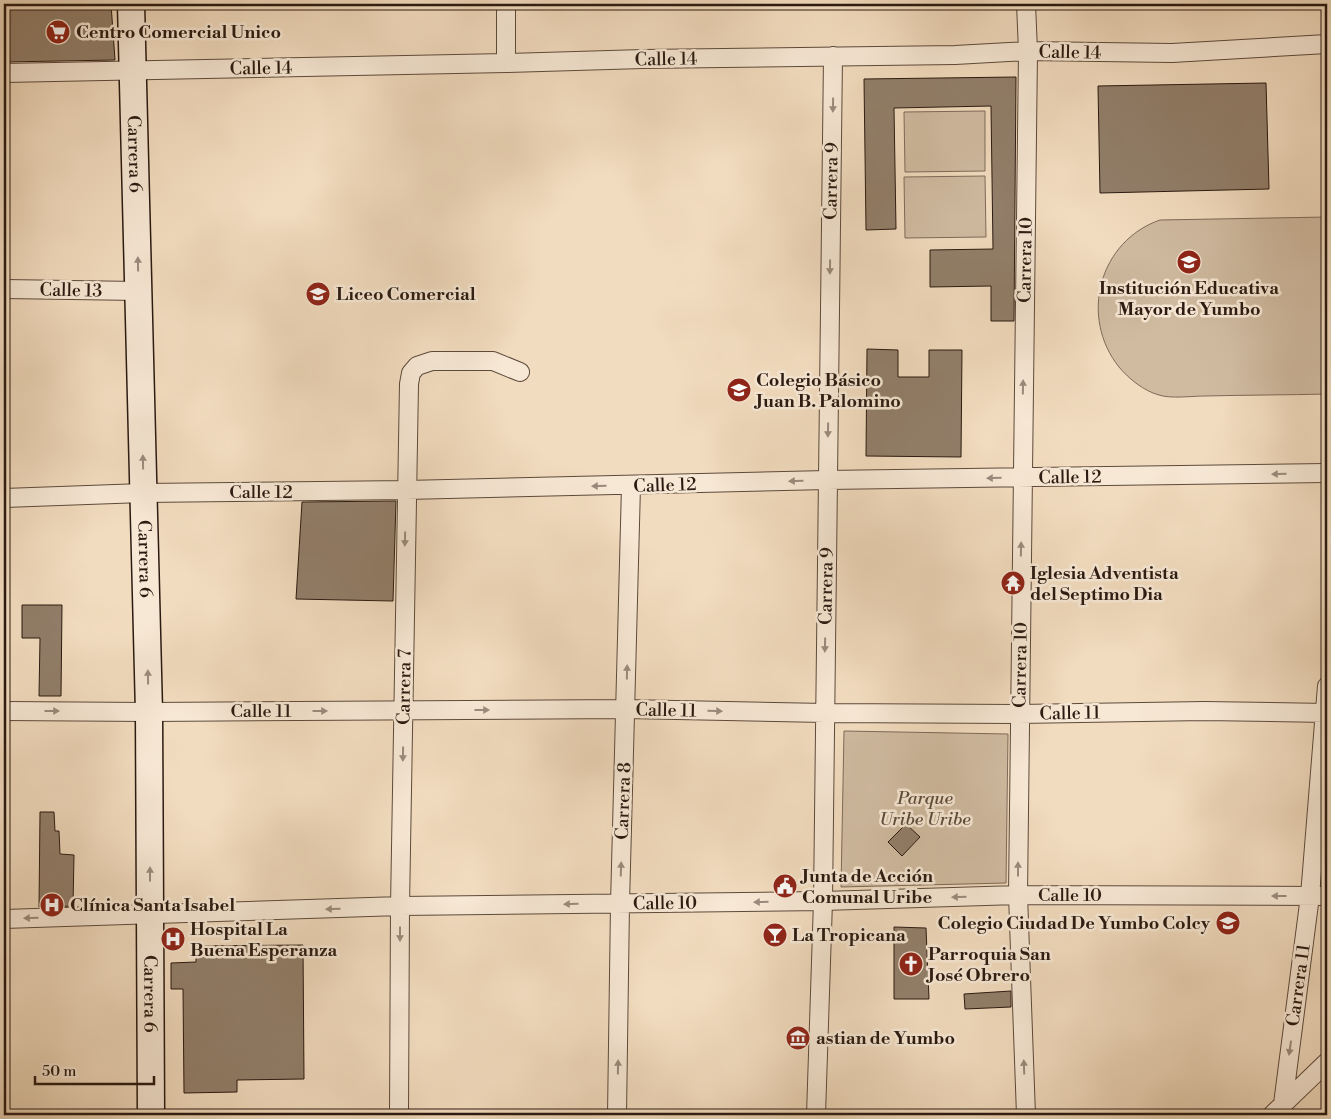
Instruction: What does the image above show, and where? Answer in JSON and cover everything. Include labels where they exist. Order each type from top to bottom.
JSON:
[{"type":"street","name":"Carrera 6","points":[[131,4],[149,712],[151,1115]]},
{"type":"street","points":[[506,4],[506,63]]},
{"type":"street","name":"Carrera 10","points":[[1026,4],[1028,51],[1018,895],[1026,1115]]},
{"type":"street","name":"Calle 14","points":[[4,73],[643,59],[955,55],[1028,51],[1172,53],[1327,44]]},
{"type":"street","name":"Carrera 9","points":[[816,1115],[823,901],[833,56]]},
{"type":"street","name":"Calle 13","points":[[4,289],[138,291]]},
{"type":"street","name":"Carrera 7","points":[[399,1115],[400,906],[409,384],[411,374],[417,366],[432,361],[486,360],[500,363],[520,372]]},
{"type":"street","name":"Calle 12","points":[[4,498],[143,492],[406,490],[827,480],[1327,473]]},
{"type":"street","name":"Carrera 8","points":[[617,1115],[620,904],[631,486]]},
{"type":"street","name":"Carrera 11","points":[[1277,1110],[1319,896],[1327,686]]},
{"type":"street","name":"Calle 11","points":[[4,711],[626,709],[825,713],[1019,714],[1204,711],[1326,713]]},
{"type":"street","name":"Calle 10","points":[[4,919],[400,906],[823,901],[1018,895],[1319,896]]},
{"type":"street","points":[[1277,1110],[1327,1062]]},
{"type":"green space","points":[[985,111],[985,171],[905,172],[904,112]]},
{"type":"green space","points":[[985,176],[986,237],[905,238],[904,177]]},
{"type":"green space","points":[[1327,217],[1327,394],[1169,397],[1142,388],[1119,367],[1107,347],[1100,326],[1098,304],[1102,283],[1110,263],[1122,245],[1139,230],[1160,220]]},
{"type":"green space","name":"Parque Uribe Uribe","points":[[844,731],[1008,734],[1006,883],[841,887]]},
{"type":"building","name":"Centro Comercial Unico","points":[[4,4],[111,4],[115,60],[4,62]]},
{"type":"building","points":[[1016,77],[1014,321],[991,321],[991,286],[930,287],[930,250],[993,249],[991,106],[894,108],[896,229],[866,230],[864,79]]},
{"type":"building","points":[[1266,83],[1269,189],[1100,193],[1098,86]]},
{"type":"building","points":[[867,349],[898,350],[898,377],[929,377],[929,350],[962,350],[961,457],[866,456]]},
{"type":"building","points":[[396,501],[393,601],[296,599],[302,502]]},
{"type":"building","points":[[22,605],[62,605],[61,696],[39,696],[40,638],[22,638]]},
{"type":"building","points":[[40,812],[54,812],[55,831],[59,831],[60,854],[74,855],[73,906],[39,907]]},
{"type":"building","points":[[906,824],[920,837],[902,856],[888,842]]},
{"type":"building","name":"Parroquia San José Obrero","points":[[894,927],[926,928],[929,999],[894,999]]},
{"type":"building","points":[[303,945],[304,1079],[237,1080],[237,1092],[184,1093],[183,989],[171,989],[171,963],[196,962],[196,946]]},
{"type":"building","points":[[1011,991],[1011,1007],[965,1009],[964,994]]},
{"type":"place","name":"Centro Comercial Unico","points":[[58,32]]},
{"type":"place","name":"Institución Educativa Mayor de Yumbo","points":[[1189,262]]},
{"type":"place","name":"Liceo Comercial","points":[[318,294]]},
{"type":"place","name":"Colegio Básico Juan B. Palomino","points":[[739,390]]},
{"type":"place","name":"Iglesia Adventista del Septimo Dia","points":[[1013,583]]},
{"type":"place","name":"Junta de Acción Comunal Uribe","points":[[785,886]]},
{"type":"place","name":"Clínica Santa Isabel","points":[[52,905]]},
{"type":"place","name":"Colegio Ciudad De Yumbo Colcy","points":[[1228,923]]},
{"type":"place","name":"La Tropicana","points":[[775,935]]},
{"type":"place","name":"Hospital La Buena Esperanza","points":[[173,939]]},
{"type":"place","name":"Parroquia San José Obrero","points":[[911,964]]},
{"type":"place","name":"astian de Yumbo","points":[[798,1038]]}]
